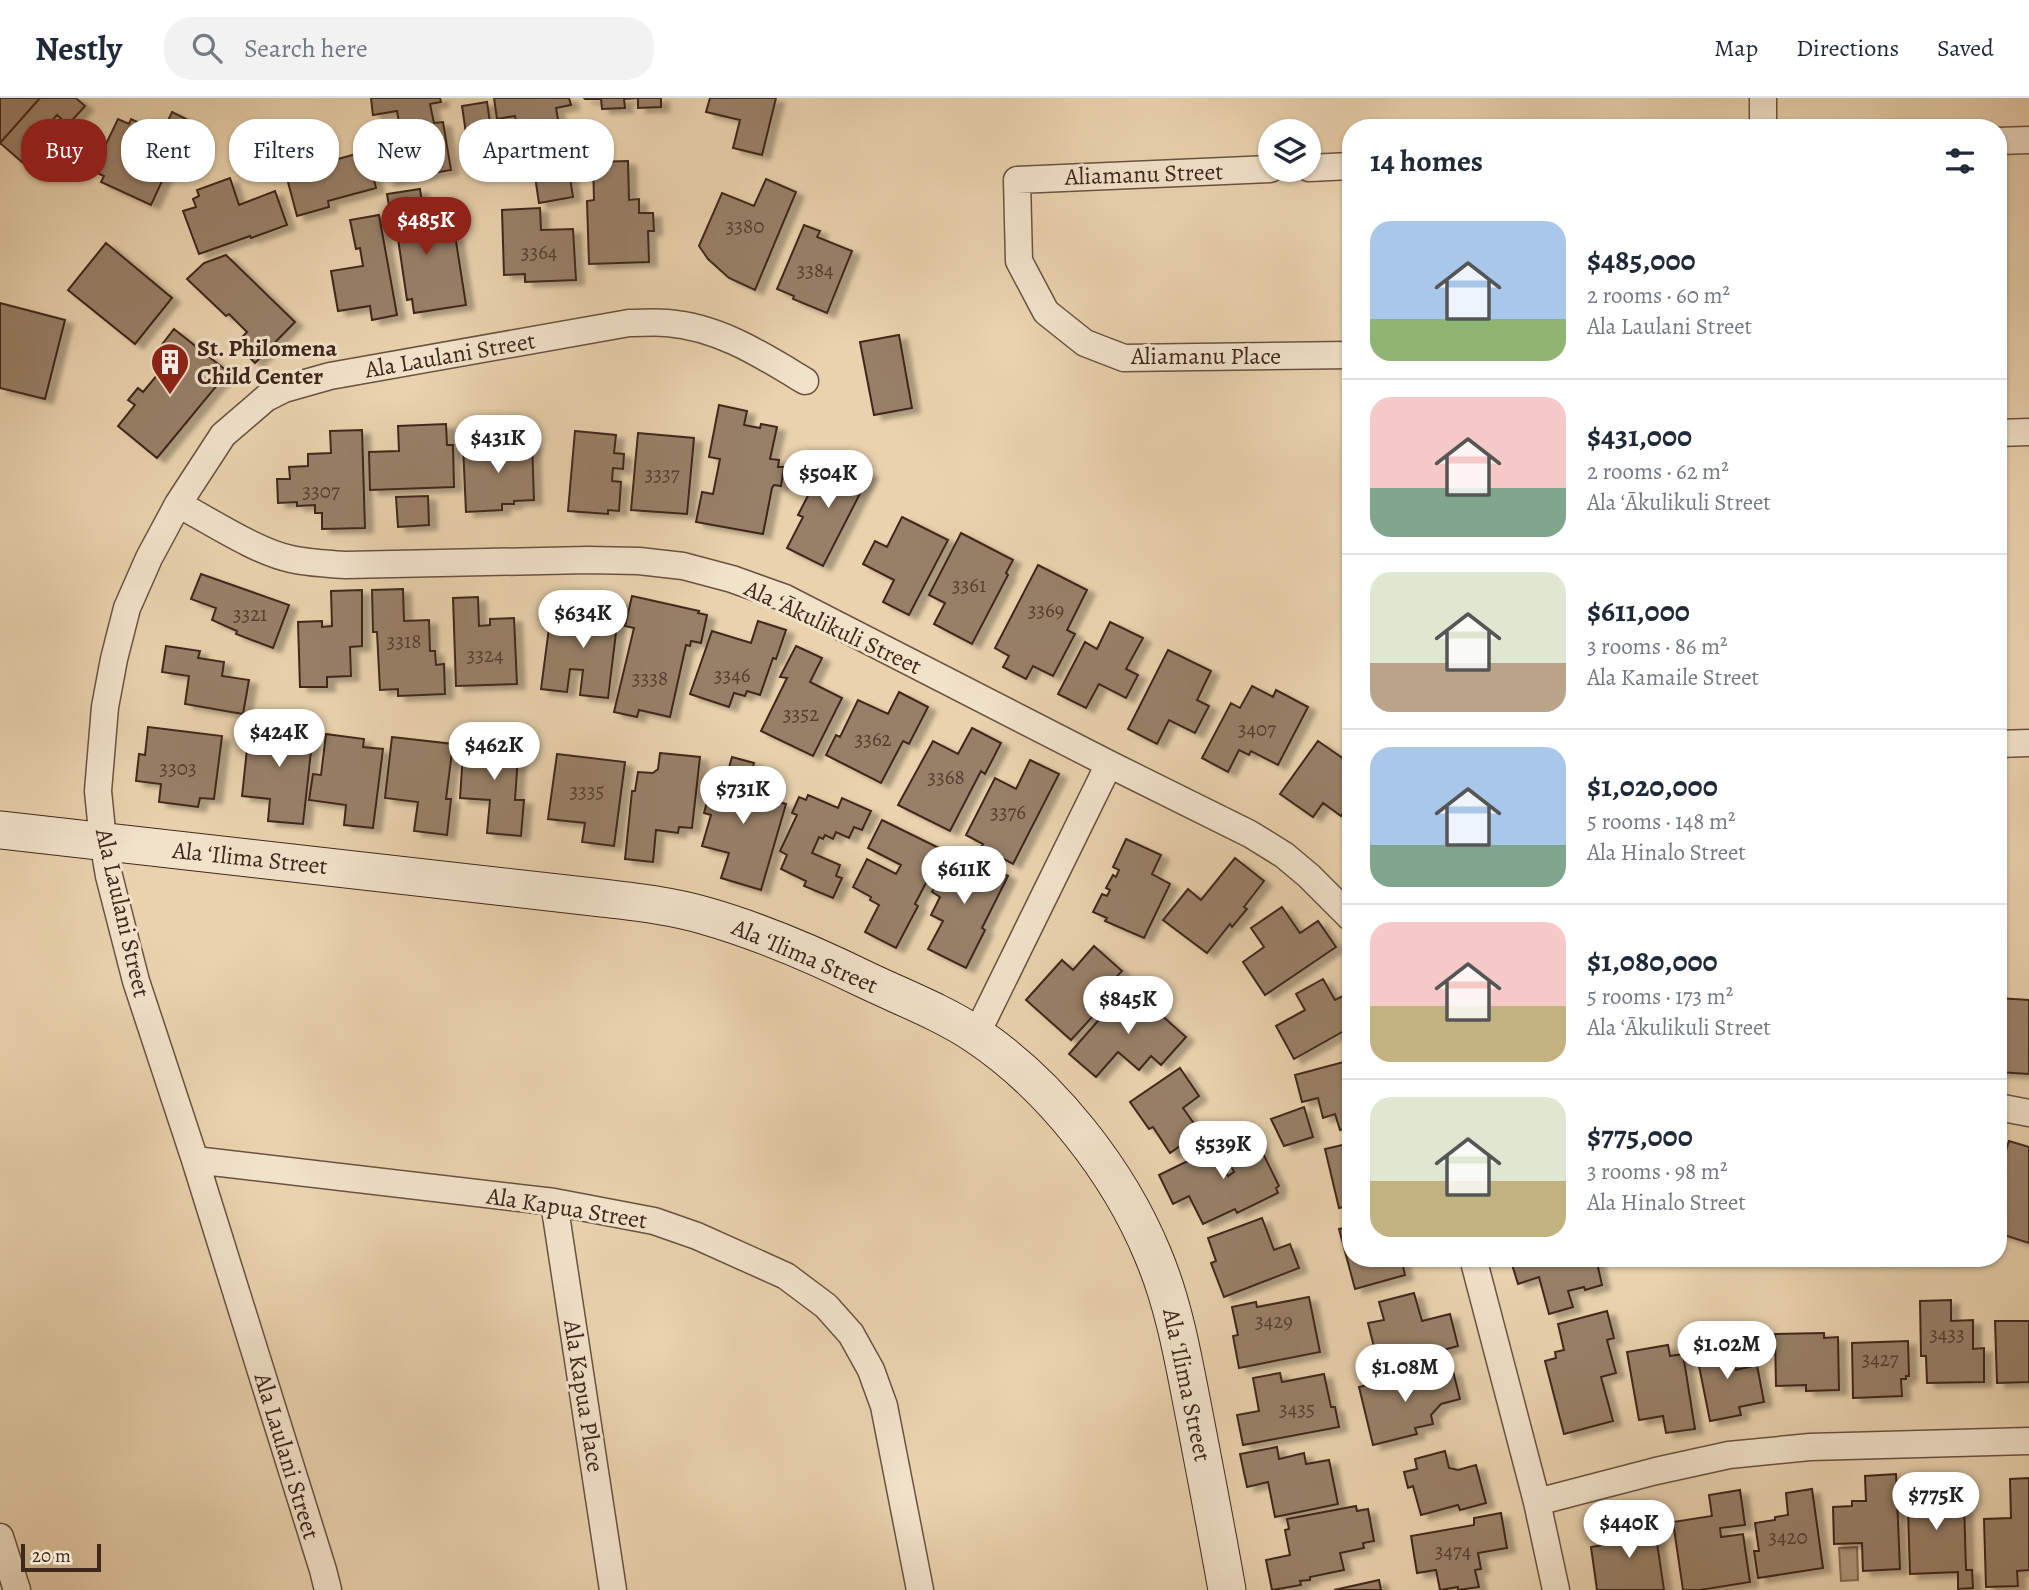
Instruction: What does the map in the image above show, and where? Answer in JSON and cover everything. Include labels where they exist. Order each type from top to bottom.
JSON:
[{"type":"street","points":[[1763,98],[1763,119]]},
{"type":"street","points":[[2007,141],[2029,140]]},
{"type":"street","points":[[1321,167],[1342,166]]},
{"type":"street","name":"Aliamanu Street","points":[[1017,180],[1258,170]]},
{"type":"street","name":"Aliamanu Place","points":[[1017,180],[1019,261],[1046,312],[1085,343],[1124,358],[1342,355]]},
{"type":"street","name":"Ala Laulani Street","points":[[328,1590],[195,1160],[136,981],[109,876],[98,791],[105,707],[127,608],[149,558],[178,505],[223,435],[266,398],[284,389],[330,376],[629,323],[660,322],[690,326],[728,339],[806,381]]},
{"type":"street","points":[[2007,433],[2029,432]]},
{"type":"street","name":"Ala ʻĀkulikuli Street","points":[[178,505],[258,547],[289,559],[316,563],[346,565],[639,561],[683,566],[732,579],[786,598],[1251,834],[1284,855],[1342,909]]},
{"type":"street","points":[[2007,744],[2029,743]]},
{"type":"street","points":[[976,1035],[1109,764]]},
{"type":"street","name":"Ala ʻIlima Street","points":[[0,830],[602,898],[704,915],[807,951],[976,1035],[1017,1067],[1055,1105],[1086,1142],[1136,1219],[1153,1255],[1168,1295],[1181,1343],[1227,1590]]},
{"type":"street","points":[[2007,1109],[2029,1113]]},
{"type":"street","name":"Ala Kapua Street","points":[[195,1160],[602,1210],[654,1221],[697,1236],[786,1276],[826,1306],[851,1334],[871,1370],[884,1406],[920,1590]]},
{"type":"street","name":"Ala Kapua Place","points":[[554,1202],[613,1590]]},
{"type":"street","points":[[1474,1267],[1537,1502],[1556,1590]]},
{"type":"street","points":[[1537,1502],[1688,1463],[1740,1454],[1810,1447],[2029,1441]]},
{"type":"street","points":[[0,1536],[17,1590]]},
{"type":"shaded area","points":[[1857,1547],[1858,1580],[1841,1581],[1839,1548]]},
{"type":"building","points":[[0,98],[40,98],[21,119],[0,143]]},
{"type":"building","points":[[40,98],[76,98],[85,106],[73,119],[61,119],[57,115],[53,119],[21,119]]},
{"type":"building","points":[[371,98],[440,98],[441,102],[430,104],[433,119],[398,119],[397,111],[373,115]]},
{"type":"building","points":[[494,98],[569,98],[571,105],[556,108],[558,119],[516,119],[515,116],[497,119]]},
{"type":"building","points":[[584,98],[638,98],[624,99],[625,108],[602,109],[601,99]]},
{"type":"building","points":[[638,98],[661,98],[661,107],[638,108]]},
{"type":"building","points":[[710,98],[776,98],[762,155],[733,148],[740,120],[706,112]]},
{"type":"building","points":[[487,102],[490,119],[464,119],[462,106]]},
{"type":"building","points":[[172,112],[186,119],[169,119]]},
{"type":"building","points":[[21,119],[21,161],[0,143]]},
{"type":"building","points":[[118,119],[121,120],[121,182],[162,182],[151,205],[101,182],[107,182],[107,142]]},
{"type":"building","points":[[445,134],[451,170],[445,171]]},
{"type":"building","points":[[353,155],[353,182],[375,182],[376,188],[328,201],[329,207],[297,216],[288,182],[339,182],[339,159]]},
{"type":"building","points":[[614,161],[628,161],[629,200],[639,199],[639,213],[653,213],[654,231],[648,231],[649,262],[589,264],[587,201],[594,200],[594,182],[614,182]]},
{"type":"building","points":[[229,178],[239,205],[275,191],[287,225],[199,254],[183,211],[196,207],[193,199],[199,196],[197,190]]},
{"type":"building","points":[[766,179],[796,192],[755,290],[729,278],[708,259],[699,246],[722,193],[754,206]]},
{"type":"building","points":[[536,182],[571,182],[573,197],[539,203]]},
{"type":"building","points":[[420,189],[427,239],[455,235],[466,305],[414,313],[412,299],[407,300],[397,232],[409,231],[408,226],[393,229],[387,194]]},
{"type":"building","points":[[540,208],[541,230],[573,229],[576,280],[525,282],[525,274],[504,275],[502,210]]},
{"type":"building","points":[[379,215],[397,315],[372,320],[370,306],[338,311],[331,271],[363,266],[360,248],[356,249],[350,220]]},
{"type":"building","points":[[804,225],[820,231],[817,237],[852,251],[827,313],[777,289]]},
{"type":"building","points":[[106,243],[172,298],[135,344],[68,290]]},
{"type":"building","points":[[226,255],[295,322],[255,363],[236,344],[247,332],[187,279],[204,263]]},
{"type":"building","points":[[0,303],[65,320],[45,399],[0,388]]},
{"type":"building","name":"St. Philomena Child Center","points":[[174,329],[228,372],[157,458],[118,426],[135,405],[128,400],[138,388],[143,392],[169,361],[157,351]]},
{"type":"building","points":[[899,335],[912,408],[874,415],[860,342]]},
{"type":"building","points":[[719,405],[747,411],[744,425],[777,427],[770,459],[779,460],[778,467],[784,467],[781,486],[774,485],[772,488],[763,534],[696,522],[702,492],[713,494],[720,459],[709,457]]},
{"type":"building","points":[[446,424],[447,445],[453,445],[454,487],[370,490],[369,452],[399,451],[398,426]]},
{"type":"building","points":[[362,430],[365,528],[322,529],[322,513],[315,513],[315,505],[278,503],[277,479],[290,479],[289,467],[308,466],[308,454],[331,453],[330,431]]},
{"type":"building","points":[[575,431],[616,435],[614,453],[624,454],[623,469],[613,468],[612,481],[621,482],[619,511],[608,510],[608,514],[568,511]]},
{"type":"building","points":[[638,433],[694,438],[687,514],[631,510]]},
{"type":"building","points":[[532,442],[534,500],[502,504],[502,510],[466,512],[463,446]]},
{"type":"building","points":[[834,456],[870,474],[823,566],[787,548],[803,517],[798,515],[817,478],[821,481]]},
{"type":"building","points":[[428,496],[429,525],[398,527],[396,497]]},
{"type":"building","points":[[902,517],[948,540],[909,615],[883,602],[894,580],[863,564],[875,541],[887,547]]},
{"type":"building","points":[[961,533],[1013,560],[972,644],[934,624],[945,603],[929,595]]},
{"type":"building","points":[[1038,565],[1087,590],[1067,630],[1075,634],[1053,676],[1033,666],[1026,679],[1003,667],[1009,656],[995,648]]},
{"type":"building","points":[[201,574],[289,605],[273,648],[236,634],[237,631],[212,620],[216,608],[191,599]]},
{"type":"building","points":[[403,589],[404,621],[429,620],[430,651],[435,651],[436,665],[444,664],[445,694],[398,696],[398,689],[380,690],[377,632],[373,632],[372,590]]},
{"type":"building","points":[[362,590],[362,646],[350,647],[351,676],[327,677],[327,687],[300,687],[298,622],[322,621],[322,627],[332,626],[331,591]]},
{"type":"building","points":[[592,596],[620,600],[608,698],[580,695],[583,670],[570,669],[567,692],[541,689],[550,620],[588,625]]},
{"type":"building","points":[[632,596],[707,615],[701,643],[691,641],[690,646],[686,645],[670,717],[639,710],[637,717],[614,712],[634,628],[625,626]]},
{"type":"building","points":[[478,597],[479,626],[490,625],[490,619],[514,618],[517,684],[456,686],[453,598]]},
{"type":"building","points":[[758,621],[786,630],[760,695],[747,691],[745,696],[734,693],[729,707],[690,694],[712,631],[751,643]]},
{"type":"building","points":[[1110,622],[1143,638],[1126,669],[1138,675],[1126,698],[1099,684],[1086,708],[1058,694],[1085,642],[1097,649]]},
{"type":"building","points":[[166,646],[200,651],[198,658],[224,662],[222,676],[249,680],[243,714],[185,704],[189,676],[162,672]]},
{"type":"building","points":[[796,646],[822,658],[810,682],[842,698],[813,756],[761,731],[787,678],[780,677]]},
{"type":"building","points":[[1168,650],[1211,671],[1197,700],[1209,706],[1195,733],[1169,720],[1157,744],[1128,729]]},
{"type":"building","points":[[1252,686],[1273,697],[1276,690],[1308,707],[1278,765],[1251,751],[1249,755],[1239,750],[1228,772],[1202,758],[1231,703],[1240,708]]},
{"type":"building","points":[[899,692],[928,707],[909,744],[903,741],[881,783],[826,755],[836,735],[840,737],[858,700],[888,714]]},
{"type":"building","points":[[282,720],[306,723],[304,741],[312,742],[303,824],[268,821],[270,799],[242,796],[250,721],[279,724]]},
{"type":"building","points":[[148,727],[222,736],[214,799],[200,798],[198,807],[159,802],[161,784],[136,781],[139,754],[145,755]]},
{"type":"building","points":[[972,728],[1001,743],[985,774],[981,771],[950,831],[898,805],[933,741],[958,754]]},
{"type":"building","points":[[326,734],[364,739],[363,747],[383,749],[373,828],[344,825],[346,805],[309,800],[313,774],[321,775]]},
{"type":"building","points":[[392,737],[453,744],[446,799],[451,799],[447,835],[414,831],[418,802],[385,798]]},
{"type":"building","points":[[464,738],[519,741],[515,800],[524,800],[521,836],[487,833],[490,800],[460,798]]},
{"type":"building","points":[[1318,741],[1342,758],[1341,816],[1323,803],[1313,817],[1280,794]]},
{"type":"building","points":[[660,753],[700,757],[692,828],[679,827],[678,833],[656,830],[653,862],[625,859],[632,791],[635,791],[638,772],[653,773],[658,769]]},
{"type":"building","points":[[557,754],[625,762],[614,846],[582,842],[585,823],[548,819]]},
{"type":"building","points":[[732,757],[754,763],[748,786],[757,788],[755,795],[786,804],[761,890],[721,878],[729,853],[702,846],[711,815],[704,813],[709,794],[716,796],[722,777],[726,778]]},
{"type":"building","points":[[1030,760],[1059,774],[1013,864],[981,847],[983,844],[966,835],[995,778],[1016,789]]},
{"type":"building","points":[[808,795],[838,808],[842,798],[871,811],[862,830],[854,827],[849,838],[836,832],[833,839],[825,835],[823,839],[819,837],[812,853],[840,865],[836,876],[842,878],[833,898],[804,886],[806,881],[781,869],[787,855],[780,851],[797,815],[792,813],[799,797],[806,800]]},
{"type":"building","points":[[882,820],[943,850],[896,948],[865,932],[879,905],[853,887],[867,859],[896,874],[901,865],[868,848]]},
{"type":"building","points":[[1126,839],[1161,855],[1152,874],[1170,884],[1144,938],[1105,921],[1107,918],[1093,912],[1102,894],[1107,896],[1110,890],[1106,888],[1113,875],[1116,877],[1119,870],[1113,867]]},
{"type":"building","points":[[954,849],[1008,876],[966,968],[928,949],[943,921],[931,915],[940,897],[932,892]]},
{"type":"building","points":[[1235,858],[1264,881],[1244,907],[1247,909],[1232,927],[1230,924],[1207,953],[1163,920],[1188,889],[1201,900]]},
{"type":"building","points":[[1282,907],[1300,933],[1318,921],[1336,947],[1265,995],[1243,962],[1264,947],[1251,928]]},
{"type":"building","points":[[1094,946],[1122,971],[1087,1008],[1095,1014],[1071,1040],[1026,1000],[1062,960],[1073,970]]},
{"type":"building","points":[[1323,979],[1335,1000],[1342,996],[1342,1032],[1294,1059],[1276,1026],[1305,1010],[1296,994]]},
{"type":"building","points":[[1124,991],[1134,1000],[1140,992],[1151,1006],[1186,1037],[1161,1065],[1151,1056],[1139,1070],[1118,1052],[1096,1077],[1069,1054]]},
{"type":"building","points":[[2007,999],[2029,1000],[2029,1074],[2007,1073]]},
{"type":"building","points":[[1342,1062],[1342,1129],[1335,1114],[1323,1118],[1318,1098],[1302,1102],[1295,1075]]},
{"type":"building","points":[[1180,1068],[1199,1096],[1183,1108],[1200,1132],[1170,1153],[1153,1127],[1149,1129],[1130,1102]]},
{"type":"building","points":[[1304,1107],[1313,1137],[1284,1146],[1271,1119]]},
{"type":"building","points":[[1254,1135],[1279,1186],[1276,1188],[1278,1193],[1237,1213],[1235,1209],[1203,1224],[1189,1196],[1173,1204],[1159,1175],[1214,1148],[1228,1176],[1234,1172],[1223,1150]]},
{"type":"building","points":[[2009,1141],[2029,1147],[2029,1243],[2007,1236]]},
{"type":"building","points":[[1342,1145],[1342,1207],[1339,1208],[1325,1149]]},
{"type":"building","points":[[1262,1218],[1274,1250],[1290,1244],[1299,1268],[1224,1297],[1211,1263],[1216,1261],[1208,1238]]},
{"type":"building","points":[[1349,1267],[1403,1267],[1405,1275],[1355,1289]]},
{"type":"building","points":[[1513,1267],[1598,1267],[1602,1285],[1568,1291],[1573,1307],[1549,1314],[1539,1277],[1518,1284]]},
{"type":"building","points":[[1414,1293],[1422,1321],[1450,1314],[1458,1346],[1379,1367],[1368,1323],[1384,1320],[1379,1302]]},
{"type":"building","points":[[1309,1297],[1320,1352],[1239,1368],[1233,1336],[1238,1335],[1232,1307],[1256,1302],[1257,1307]]},
{"type":"building","points":[[1951,1300],[1951,1321],[1973,1320],[1973,1349],[1984,1348],[1984,1382],[1927,1383],[1926,1356],[1921,1356],[1920,1301]]},
{"type":"building","points":[[1607,1311],[1614,1338],[1607,1340],[1616,1373],[1601,1377],[1613,1421],[1564,1434],[1545,1361],[1556,1358],[1555,1352],[1564,1350],[1558,1324]]},
{"type":"building","points":[[1995,1321],[2029,1321],[2029,1382],[1997,1383]]},
{"type":"building","points":[[1824,1333],[1824,1338],[1838,1337],[1839,1390],[1806,1391],[1806,1385],[1776,1386],[1775,1334]]},
{"type":"building","points":[[1730,1339],[1736,1370],[1757,1365],[1764,1402],[1739,1407],[1741,1415],[1710,1421],[1695,1346]]},
{"type":"building","points":[[1908,1341],[1909,1376],[1901,1379],[1902,1396],[1853,1398],[1852,1343]]},
{"type":"building","points":[[1668,1345],[1670,1356],[1683,1354],[1695,1429],[1666,1433],[1663,1416],[1639,1420],[1627,1352]]},
{"type":"building","points":[[1416,1368],[1422,1380],[1453,1371],[1460,1399],[1441,1404],[1431,1415],[1433,1424],[1415,1428],[1417,1434],[1373,1445],[1359,1387],[1405,1378],[1403,1372]]},
{"type":"building","points":[[1280,1373],[1282,1382],[1324,1374],[1331,1407],[1335,1407],[1339,1427],[1243,1445],[1237,1415],[1259,1411],[1253,1378]]},
{"type":"building","points":[[1277,1447],[1279,1459],[1304,1453],[1306,1464],[1329,1460],[1338,1504],[1275,1517],[1268,1482],[1247,1487],[1240,1454]]},
{"type":"building","points":[[1445,1451],[1449,1468],[1458,1470],[1476,1465],[1486,1503],[1460,1510],[1458,1505],[1421,1515],[1413,1486],[1408,1488],[1404,1472],[1417,1469],[1415,1459]]},
{"type":"building","points":[[1896,1474],[1900,1569],[1863,1571],[1862,1543],[1834,1544],[1833,1507],[1852,1506],[1852,1501],[1866,1501],[1865,1476]]},
{"type":"building","points":[[1936,1478],[1938,1502],[1964,1501],[1966,1570],[1972,1570],[1973,1588],[1958,1589],[1958,1572],[1910,1574],[1904,1479]]},
{"type":"building","points":[[2029,1478],[2029,1570],[2017,1571],[2018,1586],[1986,1587],[1984,1519],[2011,1518],[2010,1479]]},
{"type":"building","points":[[1812,1489],[1823,1568],[1758,1578],[1754,1551],[1759,1551],[1755,1523],[1788,1515],[1786,1493]]},
{"type":"building","points":[[1740,1490],[1745,1525],[1720,1528],[1721,1537],[1743,1534],[1750,1582],[1683,1590],[1673,1522],[1712,1516],[1709,1495]]},
{"type":"building","points":[[1356,1506],[1357,1511],[1368,1509],[1374,1541],[1363,1543],[1364,1548],[1340,1553],[1344,1570],[1310,1577],[1310,1580],[1300,1581],[1301,1585],[1272,1590],[1266,1560],[1290,1555],[1285,1530],[1289,1529],[1287,1519]]},
{"type":"building","points":[[1501,1513],[1507,1548],[1478,1553],[1481,1569],[1475,1570],[1479,1587],[1440,1590],[1436,1570],[1417,1573],[1411,1536],[1474,1525],[1474,1518]]},
{"type":"building","points":[[1654,1522],[1664,1590],[1597,1590],[1591,1547],[1608,1544],[1606,1530]]},
{"type":"building","points":[[1379,1580],[1381,1590],[1334,1590]]},
{"type":"place","name":"St. Philomena Child Center","points":[[170,396]]}]
